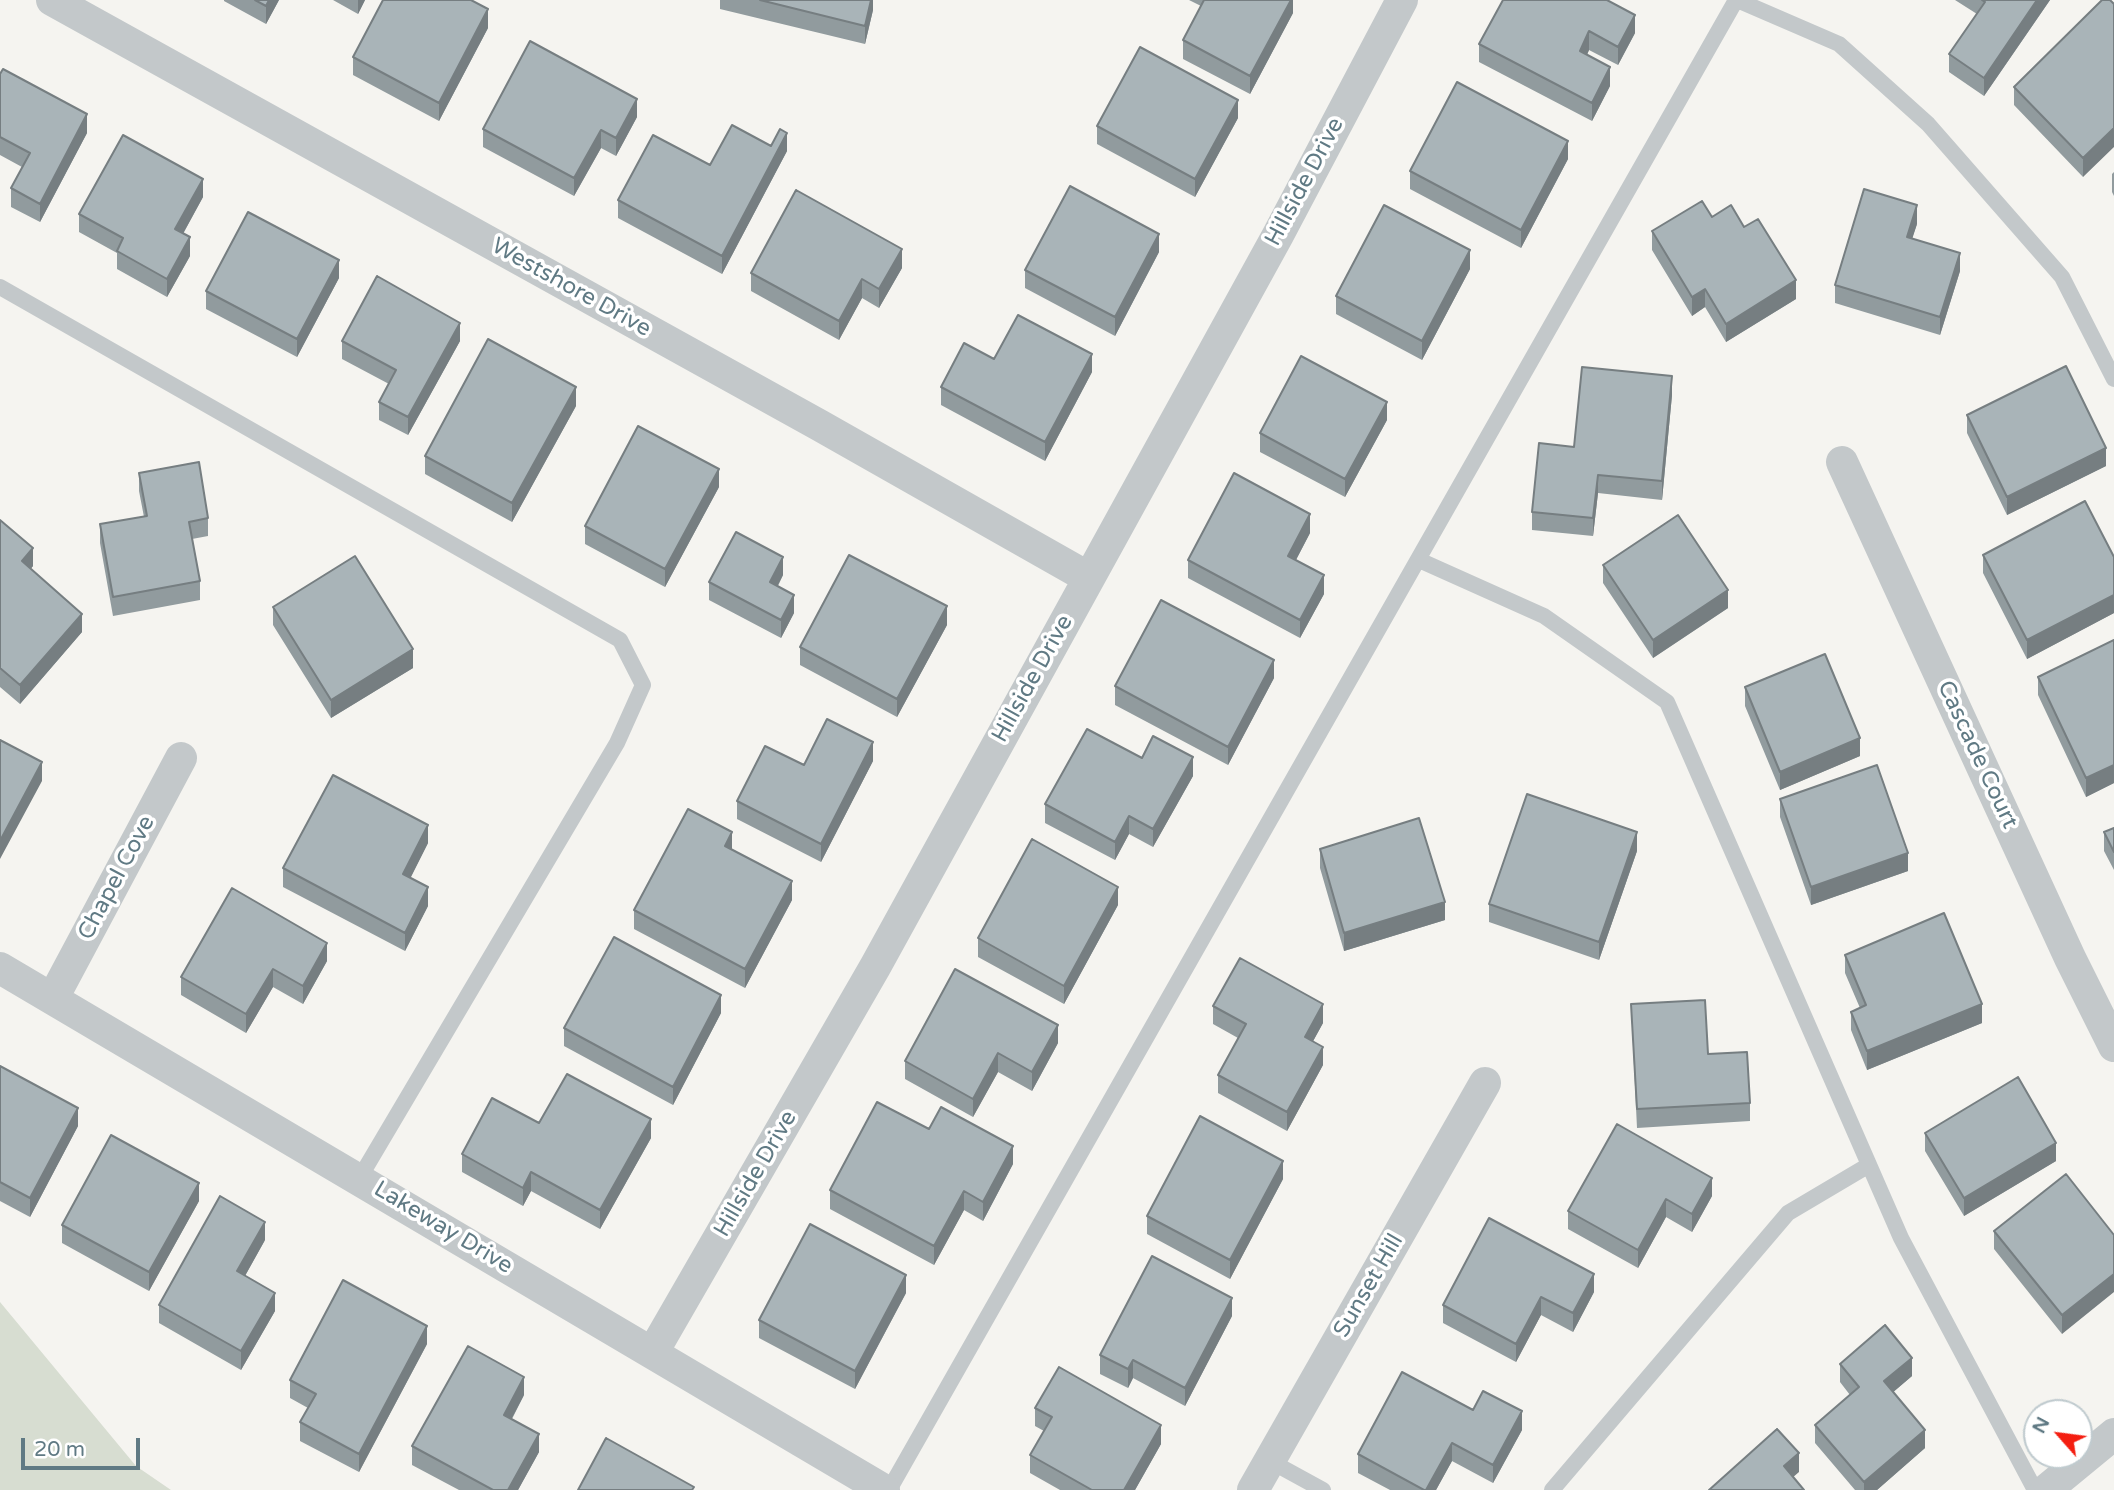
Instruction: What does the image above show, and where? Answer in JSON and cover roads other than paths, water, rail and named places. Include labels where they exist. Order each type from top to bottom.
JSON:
[{"type":"street","name":"Westshore Drive","points":[[52,0],[819,425],[1089,579]]},
{"type":"street","name":"Hillside Drive","points":[[653,1352],[875,967],[1284,222],[1402,0]]},
{"type":"street","name":"Cascade Court","points":[[1842,462],[2070,958],[2112,1039]]},
{"type":"street","name":"Chapel Cove","points":[[53,998],[181,758]]},
{"type":"street","name":"Lakeway Drive","points":[[0,968],[887,1490]]},
{"type":"street","name":"Sunset Hill","points":[[1253,1490],[1485,1083]]},
{"type":"street","points":[[2046,1490],[2114,1434]]},
{"type":"lane","points":[[887,1490],[1736,0],[1839,44],[1928,124],[2062,277],[2114,379]]},
{"type":"lane","points":[[0,288],[620,640],[643,685],[617,743],[359,1179]]},
{"type":"lane","points":[[1419,560],[1544,616],[1667,702],[1901,1238],[2035,1490]]},
{"type":"lane","points":[[1552,1490],[1788,1213],[1869,1165]]},
{"type":"lane","points":[[1270,1461],[1323,1490]]}]
